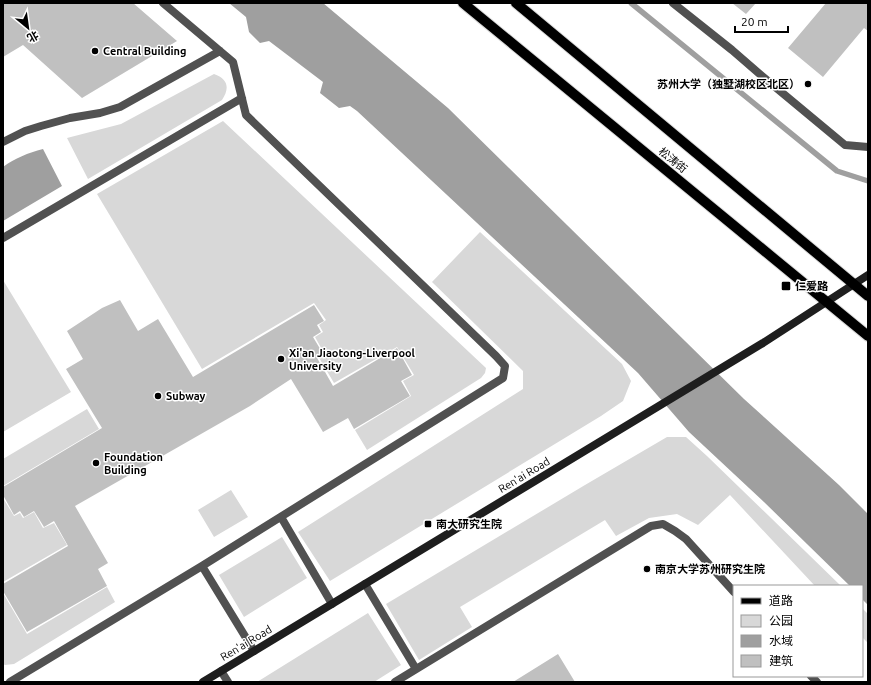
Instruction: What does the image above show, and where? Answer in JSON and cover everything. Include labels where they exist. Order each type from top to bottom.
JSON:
[{"type":"main road","name":"松涛街","points":[[463,3],[868,336]]},
{"type":"main road","name":"松涛街","points":[[516,3],[868,296]]},
{"type":"main road","points":[[854,284],[868,275]]},
{"type":"main road","name":"Ren'ai Road","points":[[203,682],[763,343],[854,284]]},
{"type":"lane","points":[[10,682],[202,566],[503,378],[505,366],[496,356],[246,115],[233,62],[163,3]]},
{"type":"lane","points":[[673,3],[732,50],[845,145],[868,147]]},
{"type":"lane","points":[[3,142],[25,131],[48,124],[70,118],[100,113],[120,107],[220,51]]},
{"type":"lane","points":[[3,238],[242,98]]},
{"type":"lane","points":[[281,517],[332,604]]},
{"type":"lane","points":[[395,682],[651,526],[663,524],[686,539],[733,591]]},
{"type":"lane","points":[[202,566],[254,651]]},
{"type":"lane","points":[[365,584],[416,669]]},
{"type":"lane","points":[[221,671],[228,682]]},
{"type":"green space","points":[[214,74],[222,78],[226,84],[227,88],[225,96],[222,100],[88,179],[67,138],[121,124]]},
{"type":"green space","points":[[223,121],[486,368],[485,373],[481,378],[367,450],[355,430],[411,396],[403,381],[414,375],[397,347],[334,383],[318,356],[324,353],[315,337],[323,332],[319,325],[326,320],[314,303],[202,369],[97,194]]},
{"type":"green space","points":[[480,232],[622,364],[631,381],[623,401],[601,416],[330,581],[298,532],[523,389],[523,371],[432,282]]},
{"type":"green space","points":[[3,280],[71,392],[3,432]]},
{"type":"green space","points":[[87,409],[99,429],[3,486],[3,459]]},
{"type":"green space","points":[[667,437],[686,437],[840,585],[814,585],[730,495],[698,525],[677,514],[649,518],[616,536],[605,520],[460,607],[472,627],[419,660],[386,604]]},
{"type":"green space","points":[[231,490],[248,517],[214,537],[198,510]]},
{"type":"green space","points":[[3,498],[14,516],[20,513],[23,518],[34,512],[43,528],[54,523],[67,545],[3,582]]},
{"type":"green space","points":[[282,537],[307,578],[244,617],[219,575]]},
{"type":"green space","points":[[107,587],[115,602],[14,664],[3,664],[3,593],[27,634]]},
{"type":"green space","points":[[863,609],[868,614],[868,643],[863,638]]},
{"type":"green space","points":[[368,613],[401,665],[374,682],[257,682]]},
{"type":"water","points":[[229,3],[323,3],[448,108],[744,399],[839,485],[868,514],[868,605],[863,600],[863,585],[849,585],[764,502],[689,432],[638,373],[357,111],[350,106],[339,108],[320,93],[323,82],[269,41],[260,43],[249,32],[246,17]]},
{"type":"water","points":[[43,149],[62,186],[3,221],[3,167],[22,156]]},
{"type":"building","name":"Central Building","points":[[3,3],[133,3],[177,41],[82,98],[23,45],[3,57]]},
{"type":"building","points":[[732,3],[756,3],[746,14]]},
{"type":"building","points":[[826,3],[868,3],[868,31],[864,28],[823,77],[788,48]]},
{"type":"building","name":"Foundation Building","points":[[120,300],[138,331],[158,319],[193,377],[314,305],[324,321],[317,325],[321,332],[313,337],[322,352],[316,356],[333,386],[397,348],[412,375],[401,381],[410,396],[354,429],[348,418],[323,432],[291,379],[250,406],[75,506],[108,563],[98,569],[107,586],[27,632],[3,591],[3,584],[68,546],[54,521],[44,527],[34,511],[24,517],[20,511],[14,515],[3,495],[3,487],[102,428],[66,369],[83,359],[67,331],[102,308]]},
{"type":"building","points":[[558,654],[575,682],[513,682]]},
{"type":"waterway","points":[[631,3],[837,171],[868,181]]},
{"type":"place","name":"Central Building","points":[[95,51]]},
{"type":"place","name":"苏州大学（独墅湖校区北区）","points":[[808,84]]},
{"type":"place","name":"仁爱路","points":[[786,286]]},
{"type":"place","name":"Xi'an Jiaotong-Liverpool University","points":[[281,359]]},
{"type":"place","name":"Subway","points":[[158,396]]},
{"type":"place","name":"Foundation Building","points":[[96,463]]},
{"type":"place","name":"南大研究生院","points":[[428,524]]},
{"type":"place","name":"南京大学苏州研究生院","points":[[647,569]]}]
